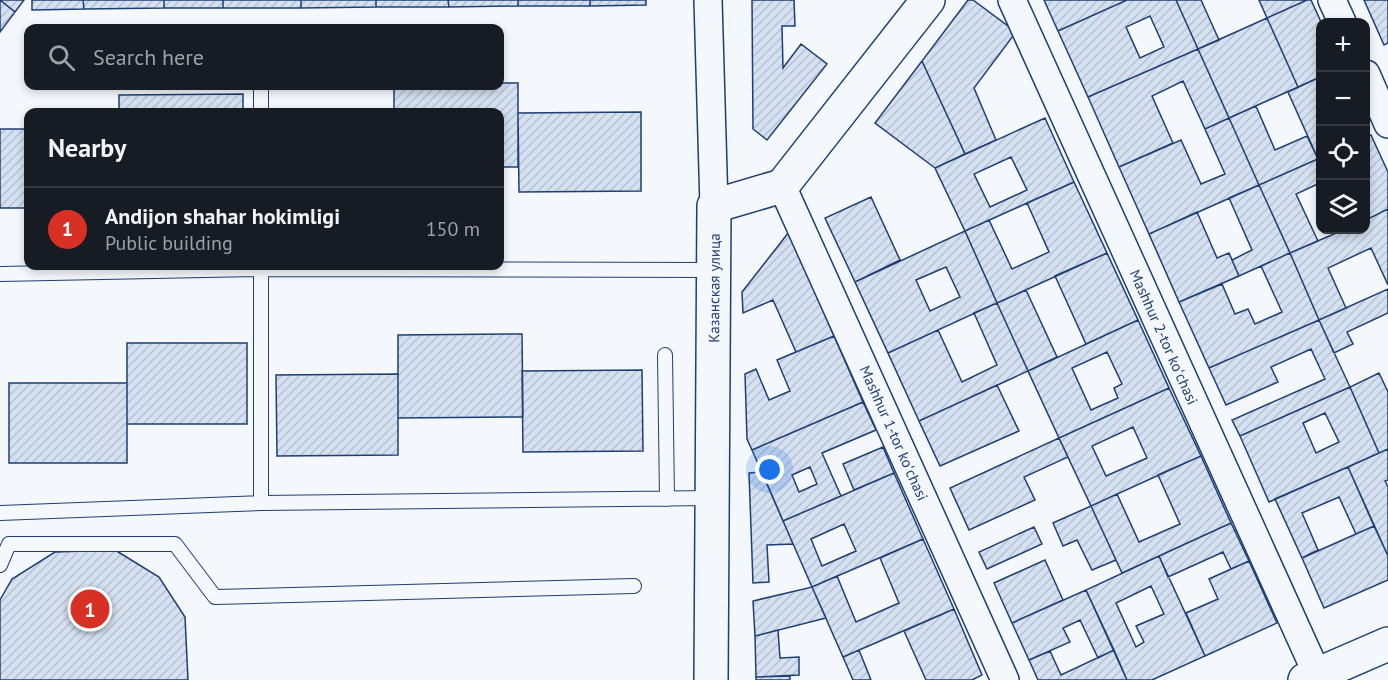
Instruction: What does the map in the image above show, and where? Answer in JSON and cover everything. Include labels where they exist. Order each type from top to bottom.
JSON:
[{"type":"street","points":[[708,0],[714,206],[782,186],[928,0]]},
{"type":"street","name":"Mashhur 2-tor koʻchasi","points":[[1012,0],[1311,677]]},
{"type":"street","points":[[1332,0],[1340,18]]},
{"type":"street","points":[[1370,85],[1388,124]]},
{"type":"street","name":"Mashhur 1-tor koʻchasi","points":[[782,186],[1005,680]]},
{"type":"street","name":"Казанская улица","points":[[711,680],[714,206]]},
{"type":"street","points":[[1311,677],[1388,644]]},
{"type":"lane","points":[[261,90],[261,108]]},
{"type":"lane","points":[[504,269],[713,270]]},
{"type":"lane","points":[[0,274],[149,270]]},
{"type":"lane","points":[[261,270],[261,503]]},
{"type":"lane","points":[[665,355],[668,499]]},
{"type":"lane","points":[[0,513],[261,503],[712,498]]},
{"type":"lane","points":[[0,565],[9,544],[175,544],[215,597],[634,586]]},
{"type":"building","points":[[0,0],[15,12],[0,32]]},
{"type":"building","points":[[0,0],[24,0],[15,12]]},
{"type":"building","points":[[32,0],[83,0],[84,9],[32,10]]},
{"type":"building","points":[[83,0],[164,0],[164,8],[84,9]]},
{"type":"building","points":[[164,0],[223,0],[223,8],[164,8]]},
{"type":"building","points":[[223,0],[301,0],[301,8],[223,8]]},
{"type":"building","points":[[301,0],[376,0],[376,7],[301,8]]},
{"type":"building","points":[[376,0],[448,0],[449,7],[376,7]]},
{"type":"building","points":[[448,0],[518,0],[518,6],[449,7]]},
{"type":"building","points":[[518,0],[590,0],[590,6],[518,6]]},
{"type":"building","points":[[590,0],[646,0],[646,5],[590,6]]},
{"type":"building","points":[[752,0],[794,0],[795,26],[782,26],[783,68],[801,44],[827,64],[767,140],[753,129]]},
{"type":"building","points":[[968,0],[973,0],[1016,32],[974,88],[996,140],[965,154],[922,61]]},
{"type":"building","points":[[1044,0],[1127,0],[1058,31]]},
{"type":"building","points":[[1127,0],[1176,0],[1198,49],[1088,97],[1058,31]],"holes":[[[1150,16],[1164,47],[1140,58],[1126,27]]]},
{"type":"building","points":[[1176,0],[1201,0],[1219,40],[1198,49]]},
{"type":"building","points":[[1259,0],[1307,0],[1267,18]]},
{"type":"building","points":[[1311,0],[1319,18],[1316,18],[1316,79],[1298,87],[1267,18]]},
{"type":"building","points":[[1364,0],[1388,0],[1388,43],[1384,45]]},
{"type":"building","points":[[1267,18],[1298,87],[1229,118],[1198,49]]},
{"type":"building","points":[[1198,49],[1229,118],[1205,129],[1183,81],[1152,96],[1173,143],[1119,167],[1088,97]]},
{"type":"building","points":[[922,61],[965,154],[935,168],[875,123]]},
{"type":"building","points":[[1316,79],[1316,155],[1288,92]]},
{"type":"building","points":[[504,83],[518,83],[518,167],[504,167],[504,108],[394,108],[394,90],[504,90]]},
{"type":"building","points":[[243,94],[243,108],[119,108],[119,95]]},
{"type":"building","points":[[1256,106],[1275,150],[1307,136],[1316,160],[1259,185],[1229,118]]},
{"type":"building","points":[[641,112],[641,191],[519,192],[518,113]]},
{"type":"building","points":[[1045,118],[1074,182],[965,231],[935,168]],"holes":[[[1011,157],[1027,190],[990,207],[974,174]]]},
{"type":"building","points":[[1229,118],[1259,185],[1149,234],[1119,167],[1181,140],[1201,184],[1225,174],[1205,129]]},
{"type":"building","points":[[0,129],[24,129],[24,208],[0,208]]},
{"type":"building","points":[[1370,136],[1388,172],[1388,209],[1370,218],[1370,180]]},
{"type":"building","points":[[1316,160],[1316,185],[1296,194],[1318,241],[1290,253],[1259,185]]},
{"type":"building","points":[[1074,182],[1107,253],[997,303],[965,231],[989,220],[1012,269],[1049,252],[1027,203]]},
{"type":"building","points":[[1259,185],[1290,253],[1239,276],[1232,260],[1252,250],[1229,198]]},
{"type":"building","points":[[871,197],[900,260],[855,282],[825,218]]},
{"type":"building","points":[[1388,209],[1388,285],[1371,248],[1328,268],[1346,308],[1319,320],[1290,253],[1334,234],[1370,234],[1370,218]]},
{"type":"building","points":[[1197,212],[1217,258],[1229,253],[1239,276],[1179,302],[1149,234]]},
{"type":"building","points":[[965,231],[997,303],[888,353],[855,282]],"holes":[[[946,267],[960,297],[930,311],[916,280]]]},
{"type":"building","points":[[789,232],[834,336],[796,352],[773,300],[743,313],[742,292]]},
{"type":"building","points":[[1107,253],[1138,320],[1086,344],[1055,276]]},
{"type":"building","points":[[1290,253],[1319,320],[1209,368],[1179,302],[1222,284],[1235,314],[1248,309],[1255,324],[1282,312],[1261,266]]},
{"type":"building","points":[[1388,289],[1388,313],[1347,332],[1353,344],[1334,353],[1319,320]]},
{"type":"building","points":[[1026,290],[1057,357],[1028,371],[997,303]]},
{"type":"building","points":[[997,303],[1028,371],[919,421],[888,353],[938,330],[962,382],[997,365],[974,313]]},
{"type":"building","points":[[1138,320],[1169,388],[1059,438],[1028,371]],"holes":[[[1107,352],[1122,384],[1114,388],[1118,398],[1091,410],[1072,368]]]},
{"type":"building","points":[[1319,320],[1350,387],[1240,436],[1232,420],[1325,379],[1311,349],[1271,367],[1278,382],[1226,405],[1209,368]]},
{"type":"building","points":[[522,334],[523,417],[398,418],[398,335]]},
{"type":"building","points":[[834,336],[863,402],[752,450],[747,439],[745,374],[756,369],[769,400],[790,391],[777,360]]},
{"type":"building","points":[[127,343],[247,343],[247,424],[127,424]]},
{"type":"building","points":[[642,370],[643,451],[523,452],[522,371]]},
{"type":"building","points":[[1379,373],[1388,392],[1388,449],[1379,453],[1350,387]]},
{"type":"building","points":[[398,374],[398,455],[277,456],[276,375]]},
{"type":"building","points":[[9,383],[127,383],[127,463],[9,463]]},
{"type":"building","points":[[997,385],[1019,431],[940,466],[919,421]]},
{"type":"building","points":[[1350,387],[1379,453],[1269,502],[1240,436]],"holes":[[[1325,413],[1339,442],[1316,453],[1303,423]]]},
{"type":"building","points":[[1169,388],[1201,456],[1091,506],[1059,438]],"holes":[[[1133,427],[1147,458],[1106,476],[1092,446]]]},
{"type":"building","points":[[863,402],[876,430],[822,453],[841,496],[783,521],[752,450]],"holes":[[[810,467],[817,484],[799,492],[792,475]]]},
{"type":"building","points":[[1059,438],[1068,457],[1024,477],[1035,500],[969,530],[950,488]]},
{"type":"building","points":[[883,447],[894,473],[854,490],[843,464]]},
{"type":"building","points":[[1388,449],[1388,480],[1385,481],[1388,487],[1388,556],[1348,467]]},
{"type":"building","points":[[1201,456],[1231,523],[1122,573],[1091,506],[1117,494],[1139,542],[1180,524],[1158,475]]},
{"type":"building","points":[[1348,467],[1374,526],[1356,534],[1339,497],[1302,513],[1318,550],[1302,558],[1275,499]]},
{"type":"building","points":[[762,472],[793,544],[767,545],[769,582],[753,583],[749,473]]},
{"type":"building","points":[[894,473],[923,539],[812,587],[783,521]],"holes":[[[844,524],[856,551],[822,566],[811,539]]]},
{"type":"building","points":[[1091,506],[1116,560],[1092,570],[1077,540],[1063,546],[1053,523]]},
{"type":"building","points":[[1231,523],[1249,561],[1231,569],[1223,552],[1168,577],[1159,556]]},
{"type":"building","points":[[1374,526],[1388,556],[1388,580],[1324,608],[1302,558]]},
{"type":"building","points":[[1034,527],[1042,544],[987,569],[979,552]]},
{"type":"building","points":[[923,539],[954,609],[843,657],[812,587],[837,576],[856,622],[899,603],[880,558]]},
{"type":"building","points":[[115,550],[159,577],[185,617],[188,680],[0,680],[0,600],[12,579],[55,552]]},
{"type":"building","points":[[1159,556],[1205,656],[1152,680],[1127,680],[1086,590]],"holes":[[[1151,586],[1164,614],[1136,626],[1144,642],[1136,647],[1116,603]]]},
{"type":"building","points":[[1045,560],[1063,600],[1012,623],[994,583]]},
{"type":"building","points":[[1249,561],[1277,623],[1205,656],[1186,613],[1218,599],[1209,579]]},
{"type":"building","points":[[812,587],[826,618],[755,636],[753,601]]},
{"type":"building","points":[[1086,590],[1114,650],[1098,658],[1080,620],[1063,628],[1070,642],[1029,660],[1012,623]]},
{"type":"building","points":[[954,609],[982,675],[972,680],[926,680],[904,631]]},
{"type":"building","points":[[778,630],[780,658],[799,657],[799,675],[756,677],[755,636]]},
{"type":"building","points":[[859,650],[871,680],[853,680],[843,657]]},
{"type":"building","points":[[1114,650],[1127,680],[1038,680],[1029,660],[1050,651],[1061,675]]},
{"type":"building","points":[[790,676],[790,680],[756,680],[756,677]]},
{"type":"place","name":"Andijon shahar hokimligi","points":[[90,609]]}]
